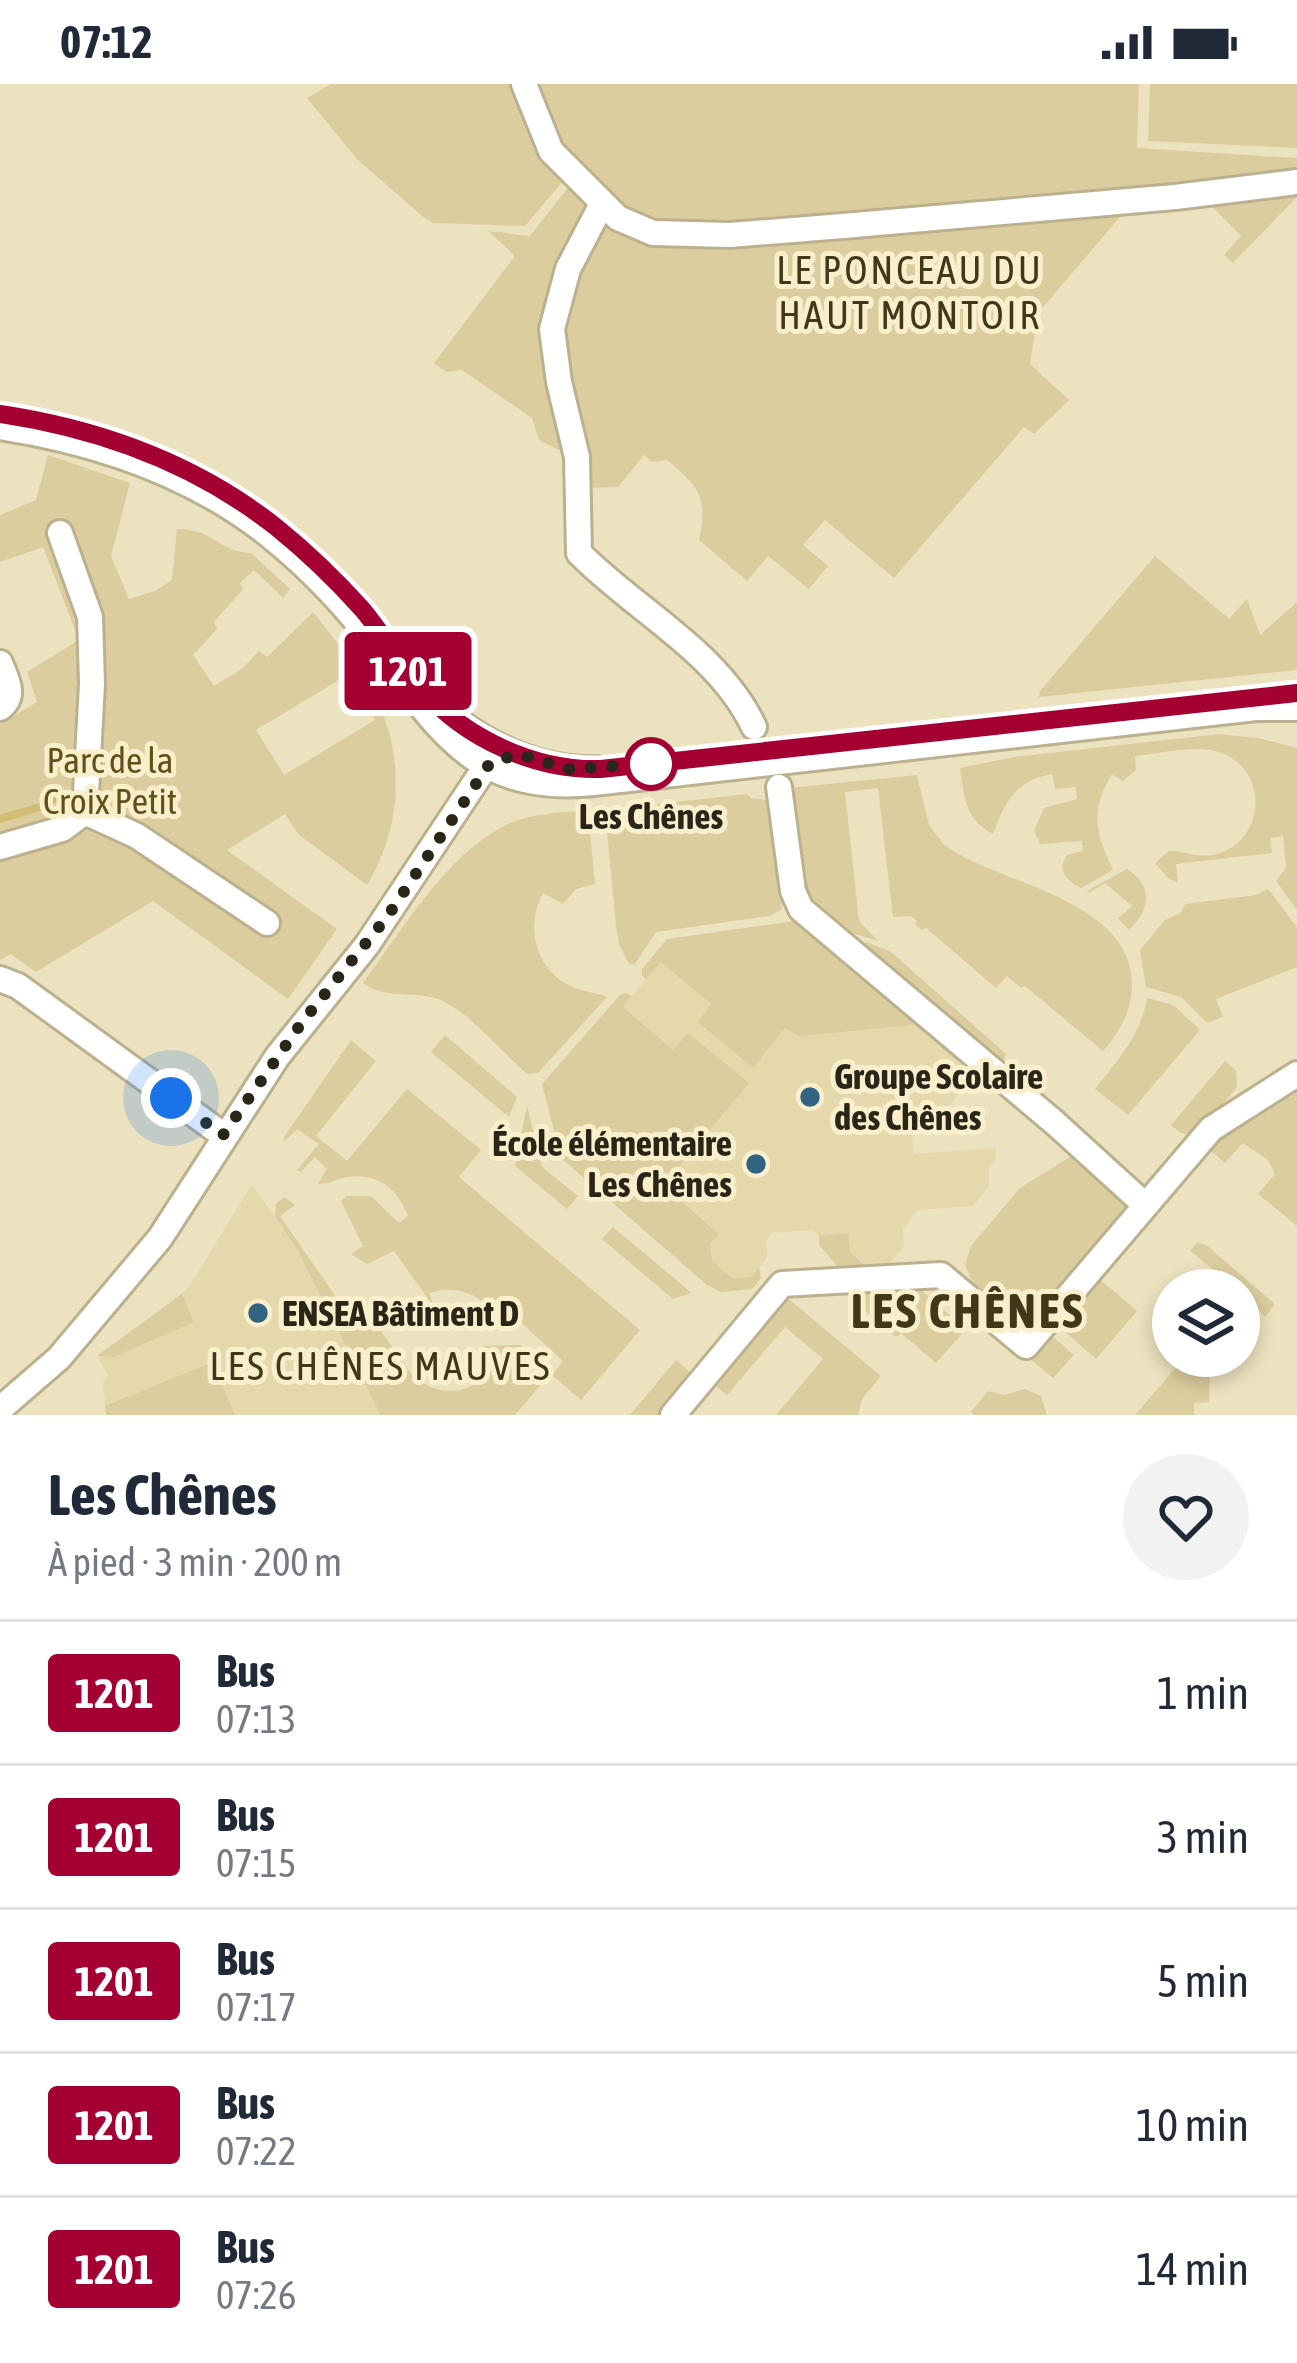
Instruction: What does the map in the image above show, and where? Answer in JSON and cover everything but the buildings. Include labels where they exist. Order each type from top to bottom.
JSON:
[{"type":"street","points":[[524,84],[551,151],[602,204],[641,230],[730,235],[1297,182]]},
{"type":"street","points":[[602,204],[568,269],[552,329],[552,349],[577,457],[579,553],[718,676],[740,700],[754,727]]},
{"type":"street","points":[[0,414],[98,434],[233,496],[292,541],[350,596],[444,711],[518,754],[558,767],[601,769],[1297,693]]},
{"type":"street","points":[[0,427],[75,440],[138,461],[199,490],[254,525],[304,566],[347,611],[446,739],[486,766],[524,781],[565,786],[1256,708],[1297,708]]},
{"type":"street","points":[[0,847],[62,830],[85,812],[92,684],[90,617],[60,533]]},
{"type":"street","points":[[0,662],[10,691],[0,708]]},
{"type":"street","points":[[0,1409],[59,1358],[133,1273],[303,1021],[407,889],[486,766],[518,754]]},
{"type":"street","points":[[779,787],[793,891],[801,909],[1144,1204]]},
{"type":"street","points":[[85,812],[137,836],[267,923]]},
{"type":"street","points":[[4,980],[223,1135]]},
{"type":"street","points":[[673,1415],[782,1284],[940,1276],[1026,1346],[1211,1129],[1297,1074]]},
{"type":"shaded area","name":"Groupe Scolaire des Chênes","points":[[674,945],[915,1020],[971,1059],[964,1069],[965,1087],[948,1107],[929,1108],[912,1126],[914,1154],[995,1148],[989,1186],[973,1206],[918,1210],[903,1229],[904,1247],[887,1266],[869,1268],[850,1252],[847,1233],[819,1236],[813,1230],[771,1233],[766,1240],[767,1257],[751,1277],[732,1278],[712,1261],[710,1243],[719,1233],[669,1190],[660,1052],[616,1015]]},
{"type":"shaded area","points":[[252,1184],[409,1415],[106,1415],[103,1383],[108,1375],[97,1356],[187,1290]]},
{"type":"green space","points":[[331,84],[514,84],[564,180],[525,226],[433,223],[357,159],[307,98]]},
{"type":"green space","points":[[532,84],[1139,84],[1137,148],[1297,158],[1297,177],[740,223],[655,224],[626,212],[549,130]]},
{"type":"green space","points":[[1150,84],[1297,84],[1297,148],[1148,141]]},
{"type":"green space","points":[[569,186],[590,209],[549,303],[567,454],[539,440],[532,418],[462,370],[446,372],[434,363],[515,256],[488,231],[530,236]]},
{"type":"green space","points":[[1297,186],[1297,197],[1233,263],[1224,255],[1241,236],[1207,202]]},
{"type":"green space","points":[[1126,210],[1038,313],[1030,364],[1069,400],[1034,434],[1024,427],[894,578],[825,520],[803,545],[828,566],[809,589],[768,556],[747,581],[699,540],[698,494],[667,460],[652,462],[644,455],[618,487],[586,488],[562,332],[584,258],[604,224],[652,244]]},
{"type":"green space","name":"Parc de la Croix Petit","points":[[48,455],[130,483],[111,556],[129,599],[172,580],[177,529],[251,553],[290,589],[283,598],[254,570],[240,583],[243,589],[214,622],[217,629],[193,655],[214,686],[259,651],[267,657],[313,612],[365,678],[355,683],[349,674],[256,730],[284,775],[375,720],[367,704],[376,699],[392,745],[396,793],[387,841],[367,885],[299,835],[285,814],[227,850],[337,929],[288,999],[153,901],[36,972],[11,954],[0,960],[0,724],[37,702],[27,672],[79,640],[43,547],[0,562],[0,515],[36,500]]},
{"type":"green space","points":[[1155,556],[1229,619],[1247,599],[1260,635],[1297,602],[1297,670],[1039,697],[1040,691]]},
{"type":"green space","points":[[1219,734],[1297,748],[1297,910],[1276,881],[1286,868],[1283,836],[1270,838],[1272,853],[1176,864],[1178,883],[1155,863],[1169,851],[1216,855],[1238,843],[1248,830],[1256,800],[1253,785],[1235,760],[1219,752],[1188,749],[1135,756],[1136,770],[1123,781],[1112,774],[1100,799],[1098,821],[1113,870],[1081,888],[1068,879],[1063,866],[1067,855],[1083,851],[1082,841],[1040,844],[1034,831],[1044,808],[1077,799],[1076,787],[1055,789],[1052,774],[1029,781],[1007,803],[993,834],[977,822],[965,797],[960,768],[1014,757]]},
{"type":"green space","points":[[917,775],[929,825],[944,845],[1058,897],[1110,931],[1126,955],[1132,984],[1127,1012],[1103,1051],[1025,986],[1021,988],[1007,976],[996,988],[911,916],[893,917],[878,788],[845,792],[859,921],[878,941],[852,933],[806,893],[789,788]]},
{"type":"green space","points":[[747,794],[773,801],[782,909],[770,916],[656,932],[635,964],[629,964],[616,926],[605,810]]},
{"type":"green space","points":[[588,810],[595,884],[576,889],[563,904],[543,893],[534,933],[541,958],[558,978],[607,997],[538,1073],[527,1074],[449,1004],[363,983],[427,895],[484,838],[525,818]]},
{"type":"green space","points":[[1127,869],[1142,883],[1146,898],[1129,930],[1118,918],[1132,906],[1105,883],[1087,891]]},
{"type":"green space","points":[[1268,889],[1297,927],[1297,967],[1216,999],[1223,1017],[1207,1023],[1181,997],[1146,987],[1140,950],[1185,904],[1256,895]]},
{"type":"green space","points":[[802,920],[918,1015],[911,1025],[799,1036],[785,1028],[753,1068],[698,1022],[711,1004],[661,962],[646,979],[642,976],[642,969],[667,939]]},
{"type":"green space","points":[[866,942],[890,951],[1006,1054],[1000,1069],[860,950]]},
{"type":"green space","points":[[626,993],[631,996],[623,1007],[673,1050],[688,1033],[749,1083],[668,1180],[669,1190],[719,1234],[710,1243],[712,1261],[732,1278],[751,1277],[759,1268],[761,1278],[752,1289],[721,1292],[707,1285],[561,1158],[542,1084]]},
{"type":"green space","points":[[1147,998],[1173,1005],[1200,1030],[1128,1115],[1095,1089],[1134,1035]]},
{"type":"green space","points":[[445,1035],[517,1097],[509,1117],[431,1052]]},
{"type":"green space","points":[[351,1040],[376,1061],[316,1136],[347,1161],[407,1089],[481,1150],[459,1177],[640,1330],[581,1400],[552,1375],[563,1361],[513,1315],[483,1326],[482,1321],[494,1314],[480,1300],[457,1290],[439,1291],[429,1293],[434,1307],[394,1251],[367,1264],[351,1254],[363,1246],[341,1201],[346,1196],[371,1196],[399,1223],[408,1216],[386,1185],[358,1176],[318,1184],[327,1169],[315,1157],[301,1172],[297,1170],[319,1144],[297,1129],[284,1142],[284,1137]]},
{"type":"green space","points":[[1225,1061],[1236,1071],[1237,1087],[1201,1131],[1181,1133],[1171,1125]]},
{"type":"green space","points":[[1297,1081],[1297,1226],[1258,1194],[1275,1174],[1268,1160],[1243,1143],[1225,1163],[1209,1149]]},
{"type":"green space","points":[[527,1105],[542,1167],[578,1196],[567,1209],[515,1166]]},
{"type":"green space","points":[[1078,1152],[1133,1203],[1031,1332],[1003,1303],[998,1304],[972,1281],[965,1265],[971,1246],[1020,1188]]},
{"type":"green space","points":[[284,1197],[295,1205],[280,1216],[347,1313],[363,1306],[413,1376],[425,1384],[450,1391],[473,1385],[499,1355],[485,1352],[484,1346],[520,1345],[550,1374],[515,1415],[381,1415],[298,1251],[275,1217],[276,1204]]},
{"type":"green space","points":[[613,1227],[691,1293],[673,1299],[602,1239]]},
{"type":"green space","points":[[848,1233],[850,1252],[868,1268],[846,1276],[819,1245],[819,1236]]},
{"type":"green space","points":[[1197,1243],[1206,1245],[1234,1269],[1213,1269],[1190,1251]]},
{"type":"green space","points":[[1096,1276],[1137,1311],[1096,1359],[1055,1323]]},
{"type":"green space","points":[[838,1287],[921,1290],[966,1329],[936,1363],[901,1333],[896,1337]]},
{"type":"green space","points":[[1260,1291],[1275,1304],[1265,1317],[1260,1312]]},
{"type":"green space","points":[[182,1294],[194,1322],[114,1357],[97,1356]]},
{"type":"green space","points":[[785,1296],[881,1376],[862,1399],[858,1415],[776,1415],[823,1359],[785,1327],[727,1395],[711,1382]]},
{"type":"green space","points":[[1051,1335],[1074,1355],[1053,1378],[1030,1359]]},
{"type":"green space","points":[[676,1360],[695,1377],[663,1415],[630,1415]]},
{"type":"green space","points":[[213,1362],[235,1415],[106,1415],[105,1406]]},
{"type":"green space","points":[[1168,1377],[1210,1377],[1209,1402],[1194,1403],[1194,1415],[1135,1415]]},
{"type":"green space","points":[[1025,1389],[1041,1396],[1047,1415],[971,1412],[988,1391],[1004,1395]]},
{"type":"waterway","points":[[0,819],[57,797]]},
{"type":"bus line","name":"1201","points":[[0,414],[98,434],[233,496],[310,556],[350,596],[444,711],[500,746],[558,767],[601,769],[1297,693]]},
{"type":"place","name":"Les Chênes","points":[[651,764]]},
{"type":"place","name":"Groupe Scolaire des Chênes","points":[[810,1097]]},
{"type":"place","name":"École élémentaire Les Chênes","points":[[756,1164]]},
{"type":"place","name":"ENSEA Bâtiment D","points":[[258,1313]]},
{"type":"district","name":"LE PONCEAU DU HAUT MONTOIR","points":[[910,292]]},
{"type":"district","name":"LES CHÊNES","points":[[968,1310]]},
{"type":"district","name":"LES CHÊNES MAUVES","points":[[381,1366]]},
{"type":"route","points":[[171,1098],[223,1135],[303,1021],[387,917],[490,763],[518,754],[569,769],[651,764]]}]
